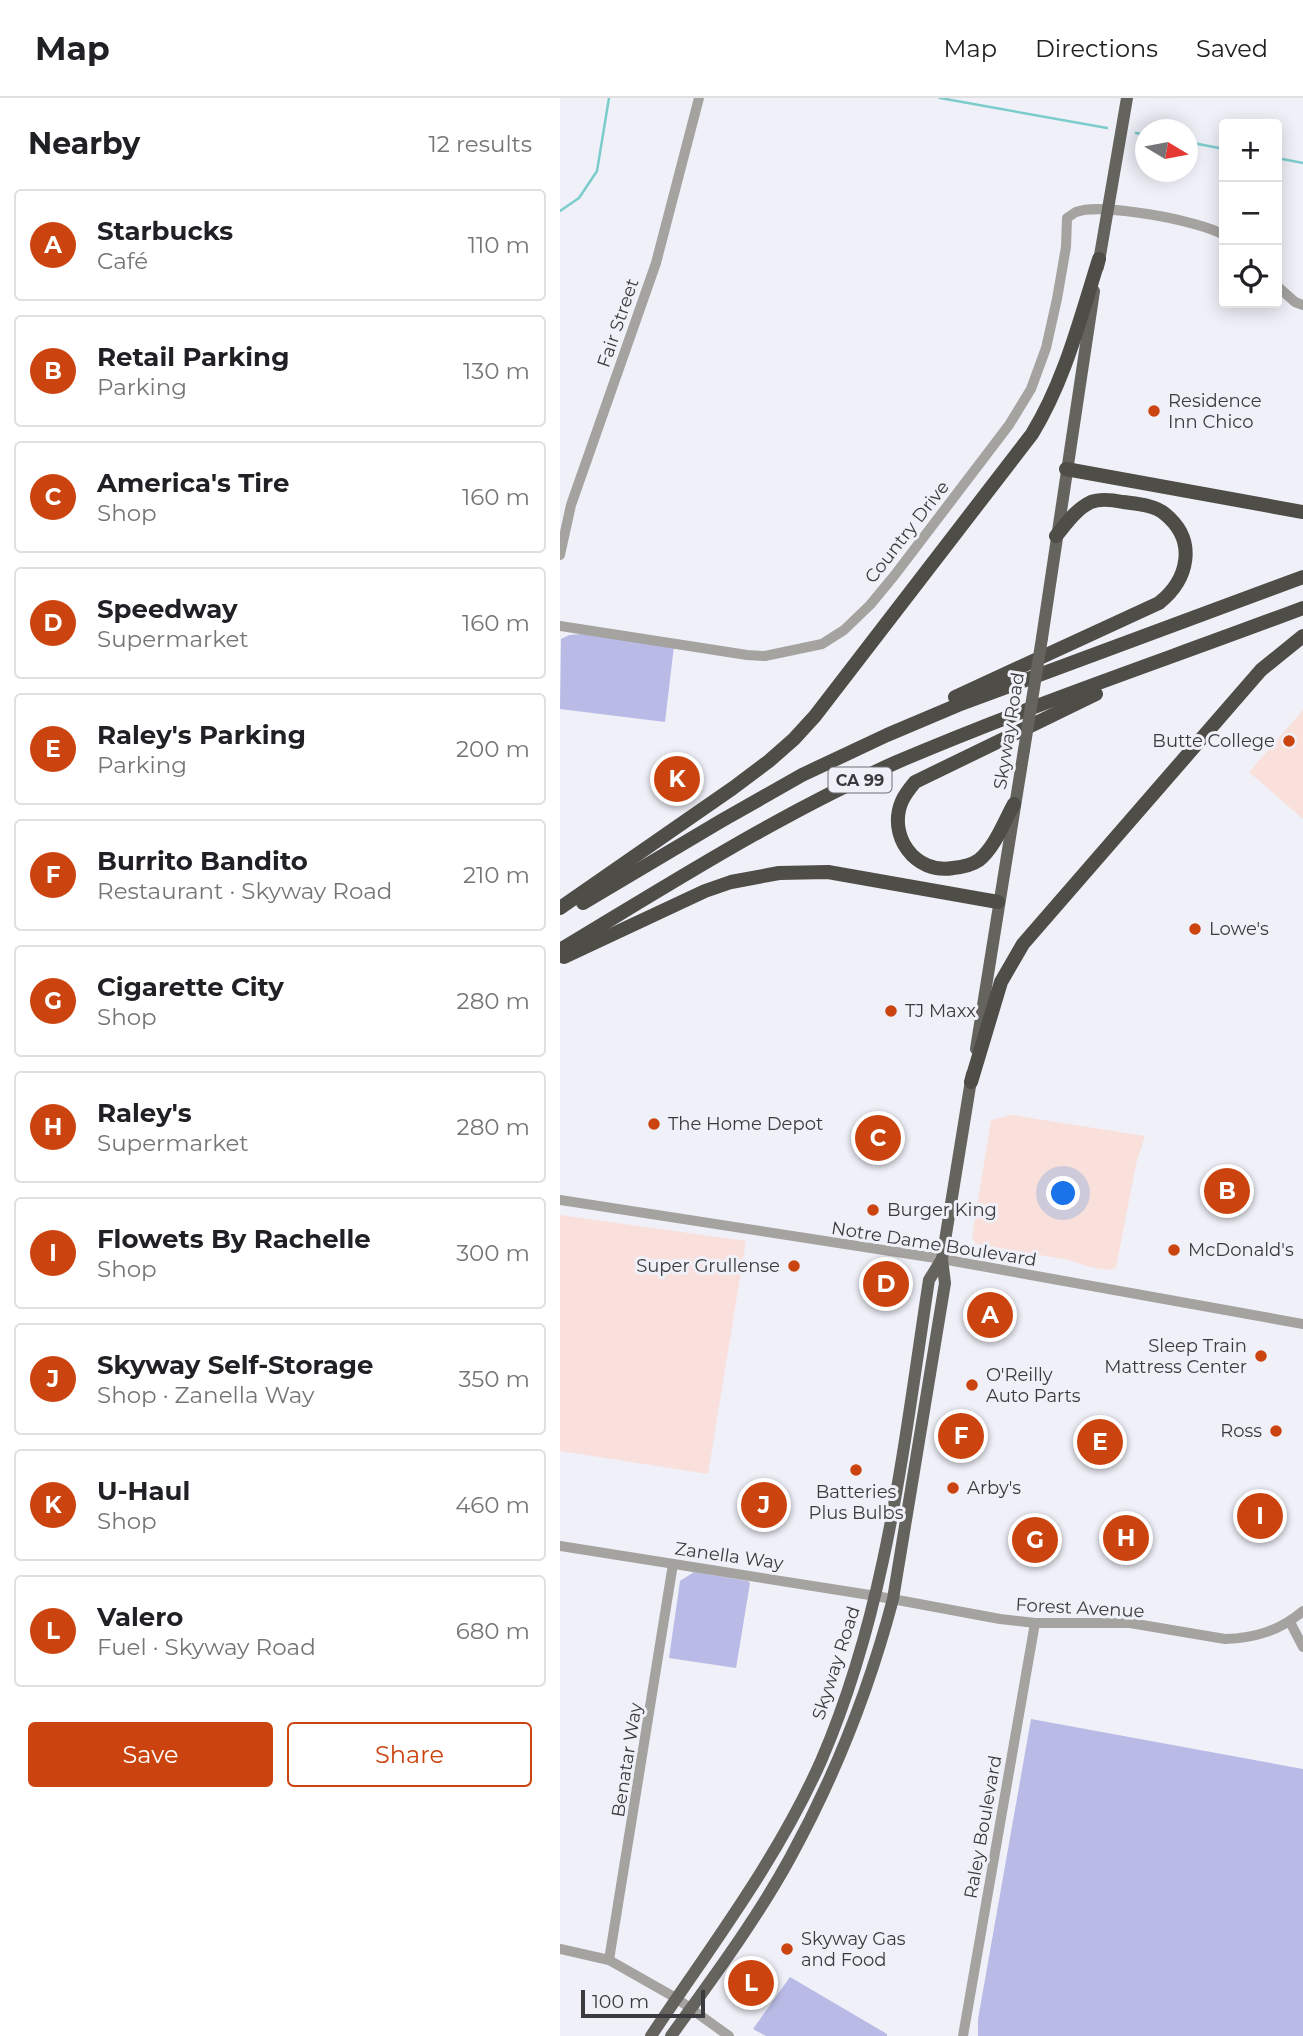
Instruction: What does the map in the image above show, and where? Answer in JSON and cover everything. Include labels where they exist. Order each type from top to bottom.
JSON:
[{"type":"highway","points":[[560,908],[769,761],[815,716],[1032,434],[1064,372],[1099,259]]},
{"type":"highway","points":[[1066,469],[1303,512]]},
{"type":"highway","points":[[887,736],[934,707],[1159,603],[1171,593],[1181,578],[1185,554],[1177,527],[1164,513],[1147,506],[1108,499],[1093,501],[1079,510],[1056,536]]},
{"type":"highway","name":"CA 99","points":[[560,916],[802,775],[887,736],[958,705],[1303,577]]},
{"type":"highway","name":"CA 99","points":[[560,950],[735,845],[895,763],[998,721],[1303,608]]},
{"type":"highway","points":[[971,1082],[1002,982],[1023,944],[1261,670],[1303,636]]},
{"type":"highway","points":[[1014,804],[986,853],[976,862],[961,867],[933,868],[921,863],[904,846],[898,831],[901,802],[915,782],[1182,653]]},
{"type":"highway","points":[[560,959],[705,891],[731,882],[779,873],[828,872],[998,902]]},
{"type":"main road","name":"Skyway Road","points":[[671,2036],[758,1910],[815,1811],[862,1702],[892,1599],[945,1283],[942,1259],[1042,638],[1099,259],[1127,98]]},
{"type":"main road","name":"Skyway Road","points":[[651,2036],[743,1903],[794,1814],[821,1760],[844,1700],[876,1595],[892,1514],[929,1280],[942,1259]]},
{"type":"street","name":"Fair Street","points":[[560,555],[571,505],[656,263],[699,98]]},
{"type":"street","points":[[1109,209],[1178,220],[1219,233]]},
{"type":"street","name":"Country Drive","points":[[560,626],[765,656],[822,644],[844,630],[894,576],[1009,425],[1031,389],[1046,348],[1057,299],[1066,247],[1067,218],[1075,212],[1109,209]]},
{"type":"street","points":[[1282,290],[1295,302],[1303,304]]},
{"type":"street","name":"Notre Dame Boulevard","points":[[560,1200],[942,1259],[1303,1324]]},
{"type":"street","name":"Zanella Way","points":[[560,1546],[892,1599]]},
{"type":"street","name":"Benatar Way","points":[[610,1960],[673,1564]]},
{"type":"street","name":"Forest Avenue","points":[[892,1599],[1000,1619],[1035,1623],[1130,1623],[1225,1639],[1255,1636],[1290,1622],[1303,1611]]},
{"type":"street","points":[[1290,1622],[1303,1647]]},
{"type":"street","name":"Raley Boulevard","points":[[963,2036],[1035,1623]]},
{"type":"street","points":[[560,1949],[610,1960],[676,1998],[729,2036]]},
{"type":"shaded area","points":[[581,634],[674,646],[665,722],[560,709],[561,639]]},
{"type":"shaded area","name":"Butte College","points":[[1303,710],[1303,819],[1249,772]]},
{"type":"shaded area","points":[[1012,1115],[1145,1136],[1136,1164],[1116,1268],[1109,1270],[1090,1267],[1069,1260],[976,1244],[972,1237],[991,1120]]},
{"type":"shaded area","points":[[560,1215],[746,1241],[708,1474],[560,1451]]},
{"type":"shaded area","points":[[694,1572],[750,1583],[736,1668],[669,1658],[680,1581]]},
{"type":"shaded area","points":[[1031,1719],[1303,1769],[1303,2036],[978,2036],[978,2019]]},
{"type":"shaded area","points":[[790,1977],[887,2036],[766,2036],[753,2029]]},
{"type":"waterway","points":[[560,211],[579,198],[597,171],[609,98]]},
{"type":"waterway","points":[[940,98],[1107,128]]},
{"type":"waterway","points":[[1198,144],[1219,148]]},
{"type":"waterway","points":[[1282,159],[1303,163]]},
{"type":"place","name":"Residence Inn Chico","points":[[1154,411]]},
{"type":"place","name":"Butte College","points":[[1289,741]]},
{"type":"place","name":"U-Haul","points":[[677,779]]},
{"type":"place","name":"Lowe's","points":[[1195,929]]},
{"type":"place","name":"TJ Maxx","points":[[891,1011]]},
{"type":"place","name":"The Home Depot","points":[[654,1124]]},
{"type":"place","name":"America's Tire","points":[[878,1138]]},
{"type":"place","name":"Retail Parking","points":[[1227,1191]]},
{"type":"place","name":"Burger King","points":[[873,1210]]},
{"type":"place","name":"McDonald's","points":[[1174,1250]]},
{"type":"place","name":"Super Grullense","points":[[794,1266]]},
{"type":"place","name":"Speedway","points":[[886,1284]]},
{"type":"place","name":"Starbucks","points":[[990,1315]]},
{"type":"place","name":"Sleep Train Mattress Center","points":[[1261,1356]]},
{"type":"place","name":"O'Reilly Auto Parts","points":[[972,1385]]},
{"type":"place","name":"Ross","points":[[1276,1431]]},
{"type":"place","name":"Burrito Bandito","points":[[961,1436]]},
{"type":"place","name":"Raley's Parking","points":[[1100,1442]]},
{"type":"place","name":"Batteries Plus Bulbs","points":[[856,1470]]},
{"type":"place","name":"Arby's","points":[[953,1488]]},
{"type":"place","name":"Skyway Self-Storage","points":[[764,1505]]},
{"type":"place","name":"Flowets By Rachelle","points":[[1260,1516]]},
{"type":"place","name":"Raley's","points":[[1126,1538]]},
{"type":"place","name":"Cigarette City","points":[[1035,1540]]},
{"type":"place","name":"Skyway Gas and Food","points":[[787,1949]]},
{"type":"place","name":"Valero","points":[[751,1983]]}]
